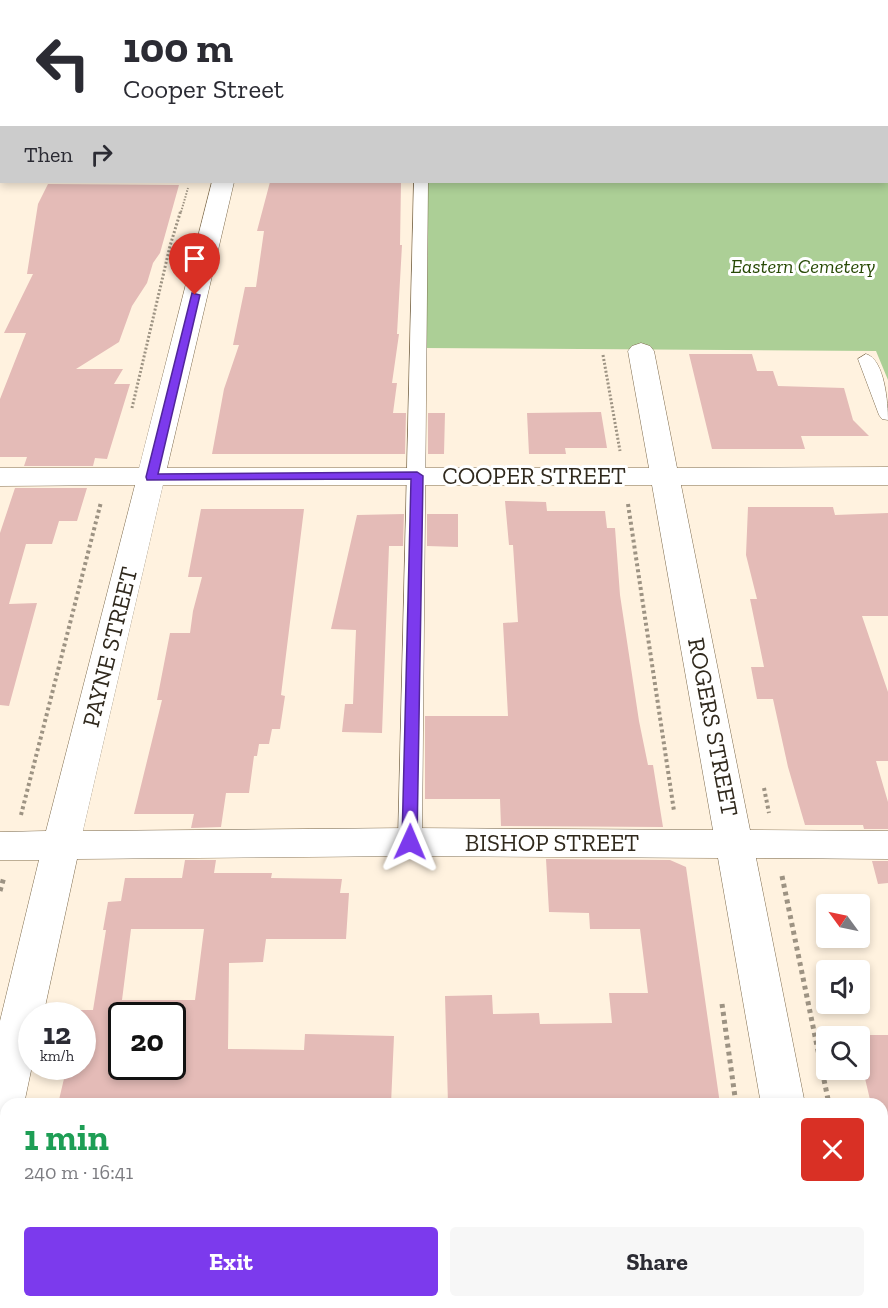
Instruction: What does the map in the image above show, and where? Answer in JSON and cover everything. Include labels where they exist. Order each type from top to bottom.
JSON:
[{"type":"street","name":"PAYNE STREET","points":[[3,1098],[61,846],[223,183]]},
{"type":"street","name":"ROGERS STREET","points":[[641,351],[782,1098]]},
{"type":"street","name":"COOPER STREET","points":[[0,477],[888,476]]},
{"type":"street","name":"BISHOP STREET","points":[[6,846],[410,842],[735,846],[888,845]]},
{"type":"lane","points":[[410,842],[421,183]]},
{"type":"lane","points":[[866,359],[888,415]]},
{"type":"path","points":[[130,417],[170,246],[190,183]]},
{"type":"path","points":[[603,355],[621,456],[616,477],[629,507],[676,828],[691,845]]},
{"type":"path","points":[[0,891],[6,846],[110,477]]},
{"type":"path","points":[[721,1000],[735,1098]]},
{"type":"green space","name":"Eastern Cemetery","points":[[423,183],[888,183],[888,380],[876,351],[423,348]]},
{"type":"building","points":[[270,183],[401,183],[400,245],[402,245],[397,334],[399,334],[392,383],[397,383],[393,413],[406,413],[405,454],[212,454],[224,389],[239,345],[233,345],[245,287],[256,287],[264,231],[257,231]]},
{"type":"building","points":[[48,184],[179,185],[160,253],[153,263],[147,283],[132,306],[119,342],[76,369],[123,369],[114,384],[130,384],[107,459],[95,458],[93,466],[24,466],[27,457],[0,457],[0,399],[26,333],[4,333],[33,274],[27,274],[38,204]]},
{"type":"building","points":[[689,354],[752,354],[757,371],[773,371],[778,386],[844,388],[853,420],[869,436],[801,436],[805,449],[712,449]]},
{"type":"building","points":[[601,412],[607,448],[565,448],[566,454],[529,454],[527,413]]},
{"type":"building","points":[[428,413],[445,413],[444,454],[428,454]]},
{"type":"building","points":[[15,488],[87,488],[77,521],[59,521],[52,544],[26,544],[9,604],[37,603],[9,706],[0,705],[0,533]]},
{"type":"building","points":[[505,501],[546,502],[547,511],[605,511],[607,528],[615,528],[620,595],[639,721],[648,765],[653,765],[663,827],[501,826],[500,799],[425,799],[425,716],[508,716],[503,623],[518,622],[513,545],[509,545]]},
{"type":"building","points":[[748,507],[833,507],[835,515],[888,513],[888,616],[862,616],[888,692],[888,761],[876,761],[888,802],[888,829],[864,829],[863,825],[805,825],[788,767],[773,699],[757,699],[751,667],[764,667],[750,599],[757,599],[746,555]]},
{"type":"building","points":[[201,509],[304,509],[281,695],[285,696],[280,729],[272,729],[269,744],[259,744],[257,756],[254,756],[249,793],[226,793],[221,827],[191,828],[194,814],[134,814],[162,700],[157,700],[170,633],[190,633],[202,577],[188,577]]},
{"type":"building","points":[[404,514],[403,546],[389,546],[382,733],[342,732],[345,704],[353,704],[356,630],[331,629],[357,515]]},
{"type":"building","points":[[427,514],[458,514],[458,547],[427,546]]},
{"type":"building","points":[[546,859],[670,860],[686,867],[719,1098],[448,1098],[445,996],[492,995],[493,1014],[539,1013],[540,1024],[612,1023],[609,993],[648,993],[640,929],[590,929],[589,913],[549,912]]},
{"type":"building","points":[[185,860],[216,860],[214,873],[272,873],[271,878],[342,879],[340,893],[349,893],[346,939],[266,939],[263,962],[229,963],[228,1049],[304,1050],[305,1034],[394,1036],[391,1098],[59,1098],[64,1080],[96,1080],[94,1002],[106,930],[103,930],[108,902],[121,901],[125,878],[182,878]],"holes":[[[131,929],[204,929],[195,1000],[122,1000]]]},
{"type":"building","points":[[872,861],[888,861],[888,883],[878,884]]},
{"type":"building","points":[[870,1035],[888,1035],[888,1098],[870,1098],[865,1080],[870,1080]]},
{"type":"route","points":[[195,295],[152,477],[417,476],[410,842]]}]
